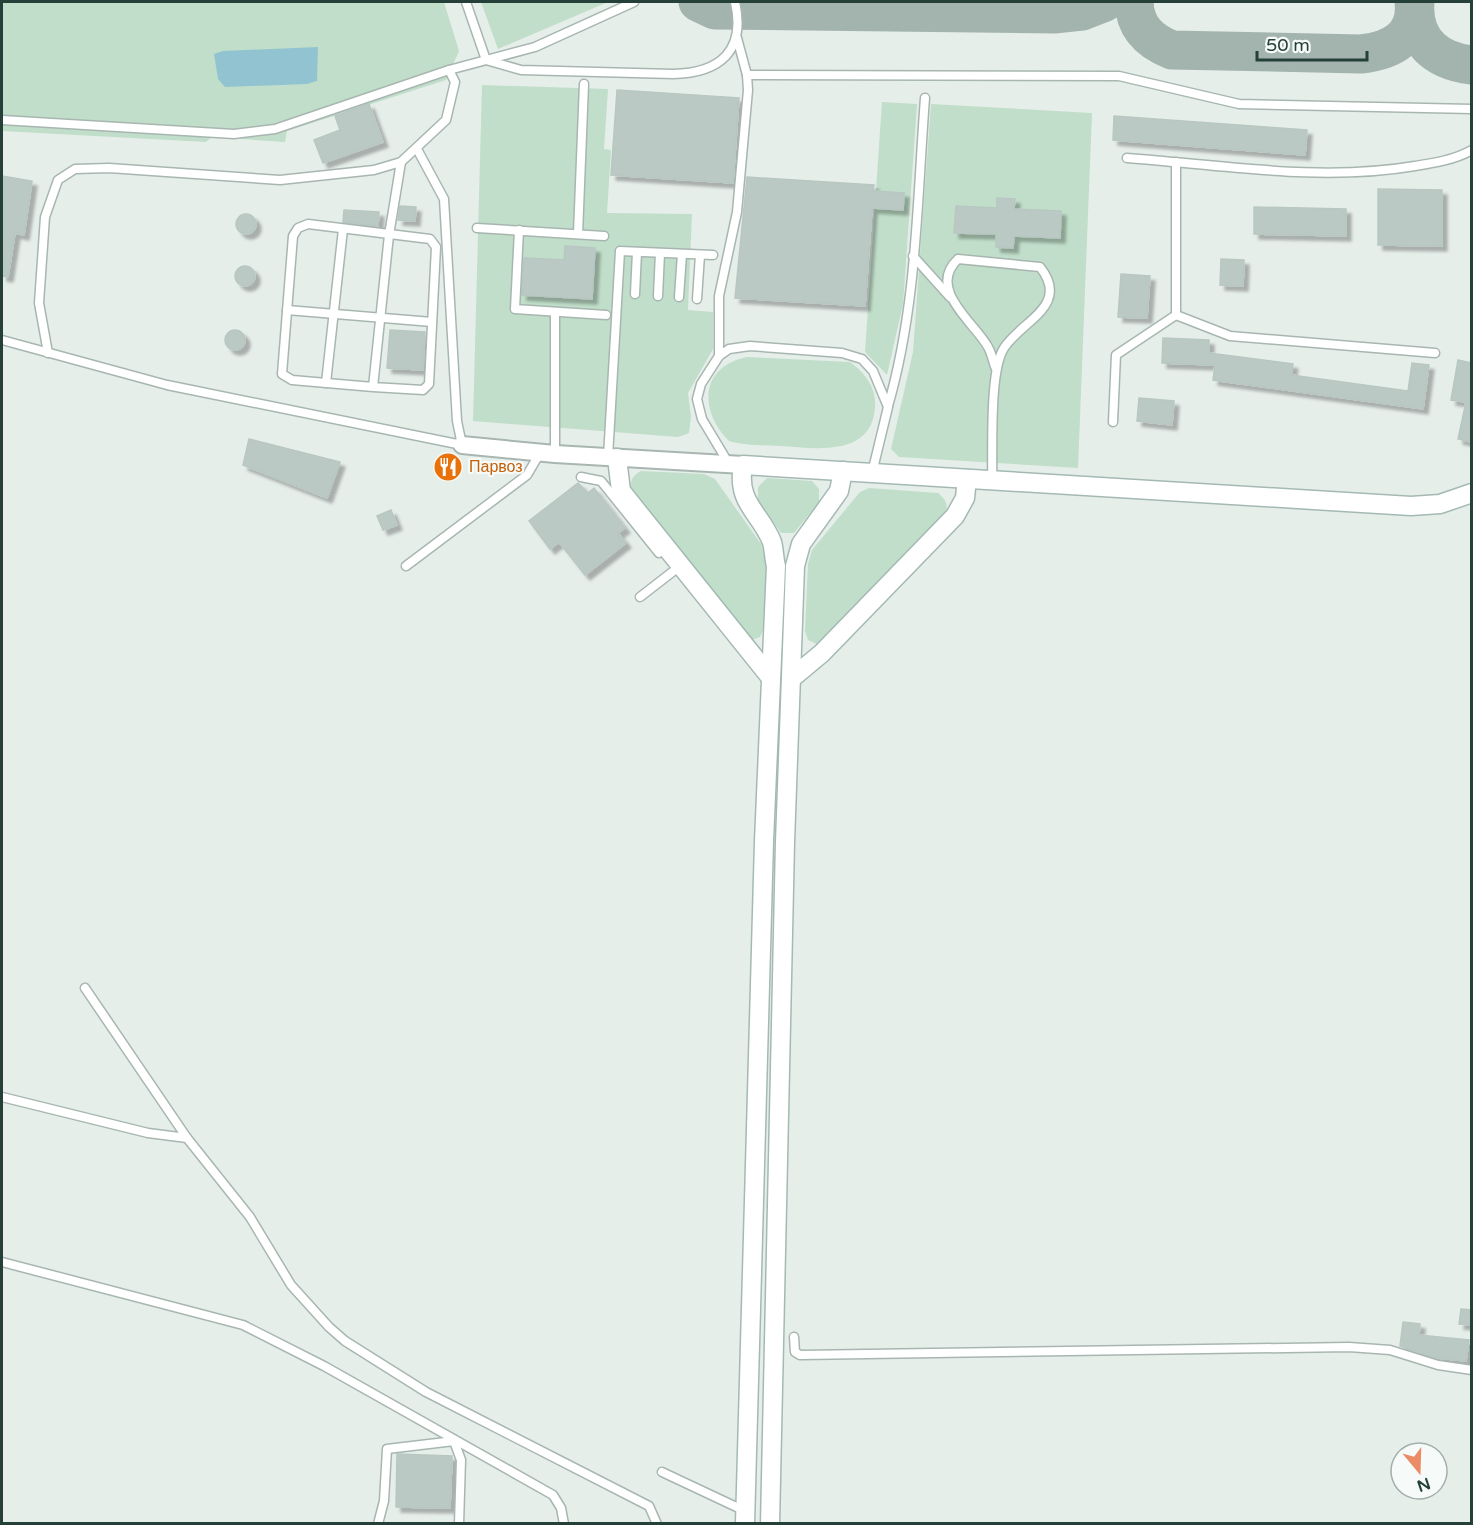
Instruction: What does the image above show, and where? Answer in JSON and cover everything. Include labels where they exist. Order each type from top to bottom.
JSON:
[{"type":"street","points":[[462,445],[548,453],[1411,506],[1440,504],[1472,493]]},
{"type":"street","points":[[613,457],[621,491],[771,678]]},
{"type":"street","points":[[736,465],[744,498],[772,542],[776,566],[746,1517]]},
{"type":"street","points":[[770,1524],[785,842],[795,566],[801,544],[839,490],[843,471]]},
{"type":"street","points":[[792,678],[822,652],[955,516],[965,498],[967,479]]},
{"type":"lane","points":[[466,2],[486,60]]},
{"type":"lane","points":[[2,120],[234,134],[275,129],[449,70],[535,47],[634,2]]},
{"type":"lane","points":[[719,356],[718,296],[737,212],[748,90],[747,75],[737,38],[735,2]]},
{"type":"lane","points":[[486,60],[521,70],[696,74],[716,65],[727,56],[737,38]]},
{"type":"lane","points":[[48,353],[39,303],[45,216],[58,180],[75,169],[109,168],[280,180],[374,170],[401,162],[446,120],[455,82],[449,70]]},
{"type":"lane","points":[[747,75],[1119,76],[1239,104],[1472,109]]},
{"type":"lane","points":[[578,234],[584,84]]},
{"type":"lane","points":[[872,473],[901,359],[909,310],[925,98]]},
{"type":"lane","points":[[2,340],[167,385],[462,445],[457,421],[444,199],[417,149]]},
{"type":"lane","points":[[1127,158],[1371,173],[1446,161],[1471,151]]},
{"type":"lane","points":[[374,387],[389,235],[401,162]]},
{"type":"lane","points":[[1176,162],[1176,315]]},
{"type":"lane","points":[[308,224],[343,229],[430,240],[436,248],[429,384],[423,390],[292,380],[282,374],[293,236],[298,228],[308,224]]},
{"type":"lane","points":[[477,228],[604,236]]},
{"type":"lane","points":[[326,383],[343,229]]},
{"type":"lane","points":[[519,230],[514,309],[606,315]]},
{"type":"lane","points":[[613,457],[620,251],[713,255]]},
{"type":"lane","points":[[635,294],[637,252]]},
{"type":"lane","points":[[658,296],[660,253]]},
{"type":"lane","points":[[679,297],[682,254]]},
{"type":"lane","points":[[698,299],[700,255]]},
{"type":"lane","points":[[913,256],[951,298],[988,347],[996,369]]},
{"type":"lane","points":[[951,298],[948,280],[952,265],[958,259],[1040,267],[1049,278],[1050,295],[1041,312],[1004,347],[996,369],[992,480]]},
{"type":"lane","points":[[288,310],[432,322]]},
{"type":"lane","points":[[406,567],[527,475],[548,453],[555,312]]},
{"type":"lane","points":[[1176,315],[1230,336],[1435,353]]},
{"type":"lane","points":[[1113,422],[1116,355],[1176,315]]},
{"type":"lane","points":[[736,465],[702,419],[697,399],[701,384],[719,356],[729,349],[750,346],[842,353],[862,360],[873,371],[888,407]]},
{"type":"lane","points":[[580,477],[601,481],[659,554]]},
{"type":"lane","points":[[640,597],[680,566]]},
{"type":"lane","points":[[86,988],[187,1138],[250,1217],[291,1285],[310,1308],[345,1341],[426,1392],[649,1506],[655,1514],[657,1524]]},
{"type":"lane","points":[[2,1097],[148,1133],[187,1138]]},
{"type":"lane","points":[[2,1263],[243,1326],[324,1366],[553,1495],[561,1508],[564,1524]]},
{"type":"lane","points":[[794,1337],[795,1352],[800,1355],[1349,1347],[1390,1350],[1438,1365],[1472,1370]]},
{"type":"lane","points":[[378,1524],[384,1501],[387,1449],[394,1446],[454,1441]]},
{"type":"lane","points":[[454,1441],[461,1460],[459,1524]]},
{"type":"lane","points":[[662,1472],[746,1517]]},
{"type":"green space","points":[[2,2],[444,2],[459,51],[446,80],[287,131],[285,142],[212,137],[206,142],[2,131]]},
{"type":"green space","points":[[481,2],[608,2],[498,49]]},
{"type":"green space","points":[[482,85],[608,89],[604,149],[611,150],[607,213],[692,214],[688,310],[713,312],[713,349],[688,393],[691,416],[689,433],[678,437],[473,421]]},
{"type":"green space","points":[[882,102],[917,104],[903,304],[887,375],[865,352]]},
{"type":"green space","points":[[931,104],[1092,113],[1078,468],[899,457],[891,449],[913,352]]},
{"type":"green space","points":[[747,357],[850,362],[861,371],[872,388],[875,408],[871,424],[863,435],[852,443],[824,448],[748,445],[729,441],[712,417],[709,392],[712,380],[720,370],[731,362]]},
{"type":"green space","points":[[641,471],[704,474],[715,479],[761,544],[766,561],[764,628],[760,637],[751,640],[632,494],[632,481]]},
{"type":"green space","points":[[767,478],[812,481],[819,489],[819,502],[794,533],[781,533],[758,501],[758,487]]},
{"type":"green space","points":[[869,488],[938,493],[946,504],[945,518],[817,644],[808,640],[805,631],[808,564],[812,550],[860,492]]},
{"type":"water","points":[[318,47],[317,81],[307,84],[225,87],[218,79],[214,54],[223,51]]},
{"type":"building","points":[[617,90],[739,98],[733,183],[611,175]]},
{"type":"building","points":[[369,104],[383,142],[323,163],[314,140],[340,130],[335,116]]},
{"type":"building","points":[[1114,116],[1307,130],[1305,155],[1113,140]]},
{"type":"building","points":[[2,176],[32,181],[24,235],[15,233],[8,277],[2,276]]},
{"type":"building","points":[[747,177],[874,185],[873,191],[904,193],[903,210],[872,208],[865,306],[735,298]]},
{"type":"building","points":[[1378,189],[1442,190],[1442,246],[1378,245]]},
{"type":"building","points":[[997,198],[1015,199],[1014,209],[1061,211],[1060,238],[1014,236],[1013,248],[996,247],[996,234],[954,233],[956,206],[997,208]]},
{"type":"building","points":[[400,206],[416,207],[415,221],[398,220]]},
{"type":"building","points":[[1254,207],[1346,209],[1346,236],[1254,234]]},
{"type":"building","points":[[344,210],[379,212],[378,226],[343,222]]},
{"type":"building","points":[[242,214],[250,214],[256,220],[256,228],[250,234],[242,234],[236,228],[236,220]]},
{"type":"building","points":[[565,246],[595,248],[592,299],[522,295],[524,258],[564,260]]},
{"type":"building","points":[[1221,259],[1244,260],[1243,286],[1220,285]]},
{"type":"building","points":[[241,266],[249,266],[255,272],[255,280],[249,286],[241,286],[235,280],[235,272]]},
{"type":"building","points":[[1121,274],[1150,276],[1147,318],[1118,317]]},
{"type":"building","points":[[231,330],[239,330],[245,336],[245,344],[239,350],[231,350],[225,344],[225,336]]},
{"type":"building","points":[[390,330],[425,332],[423,370],[387,368]]},
{"type":"building","points":[[1163,338],[1209,340],[1209,353],[1293,364],[1291,375],[1408,391],[1412,363],[1429,365],[1423,409],[1213,380],[1215,365],[1162,363]]},
{"type":"building","points":[[1458,360],[1472,363],[1472,442],[1458,439],[1466,402],[1451,400]]},
{"type":"building","points":[[1139,398],[1174,401],[1172,425],[1137,421]]},
{"type":"building","points":[[249,439],[340,462],[327,498],[243,465]]},
{"type":"building","points":[[578,483],[588,493],[594,488],[625,528],[618,533],[626,543],[585,575],[559,542],[550,549],[529,521]]},
{"type":"building","points":[[391,510],[397,525],[383,530],[377,516]]},
{"type":"building","points":[[1461,1309],[1472,1310],[1472,1325],[1459,1324]]},
{"type":"building","points":[[1403,1322],[1420,1324],[1419,1335],[1469,1340],[1466,1361],[1436,1358],[1400,1346]]},
{"type":"building","points":[[397,1454],[452,1456],[450,1508],[396,1507]]},
{"type":"taxiway","points":[[698,2],[715,10],[1054,14],[1082,11],[1105,2]]},
{"type":"taxiway","points":[[1134,2],[1140,26],[1156,42],[1172,50],[1361,54],[1382,50],[1400,40],[1412,24],[1414,2]]},
{"type":"taxiway","points":[[1415,2],[1417,27],[1428,46],[1447,59],[1472,65]]},
{"type":"place","name":"Парвоз","points":[[448,467]]}]
